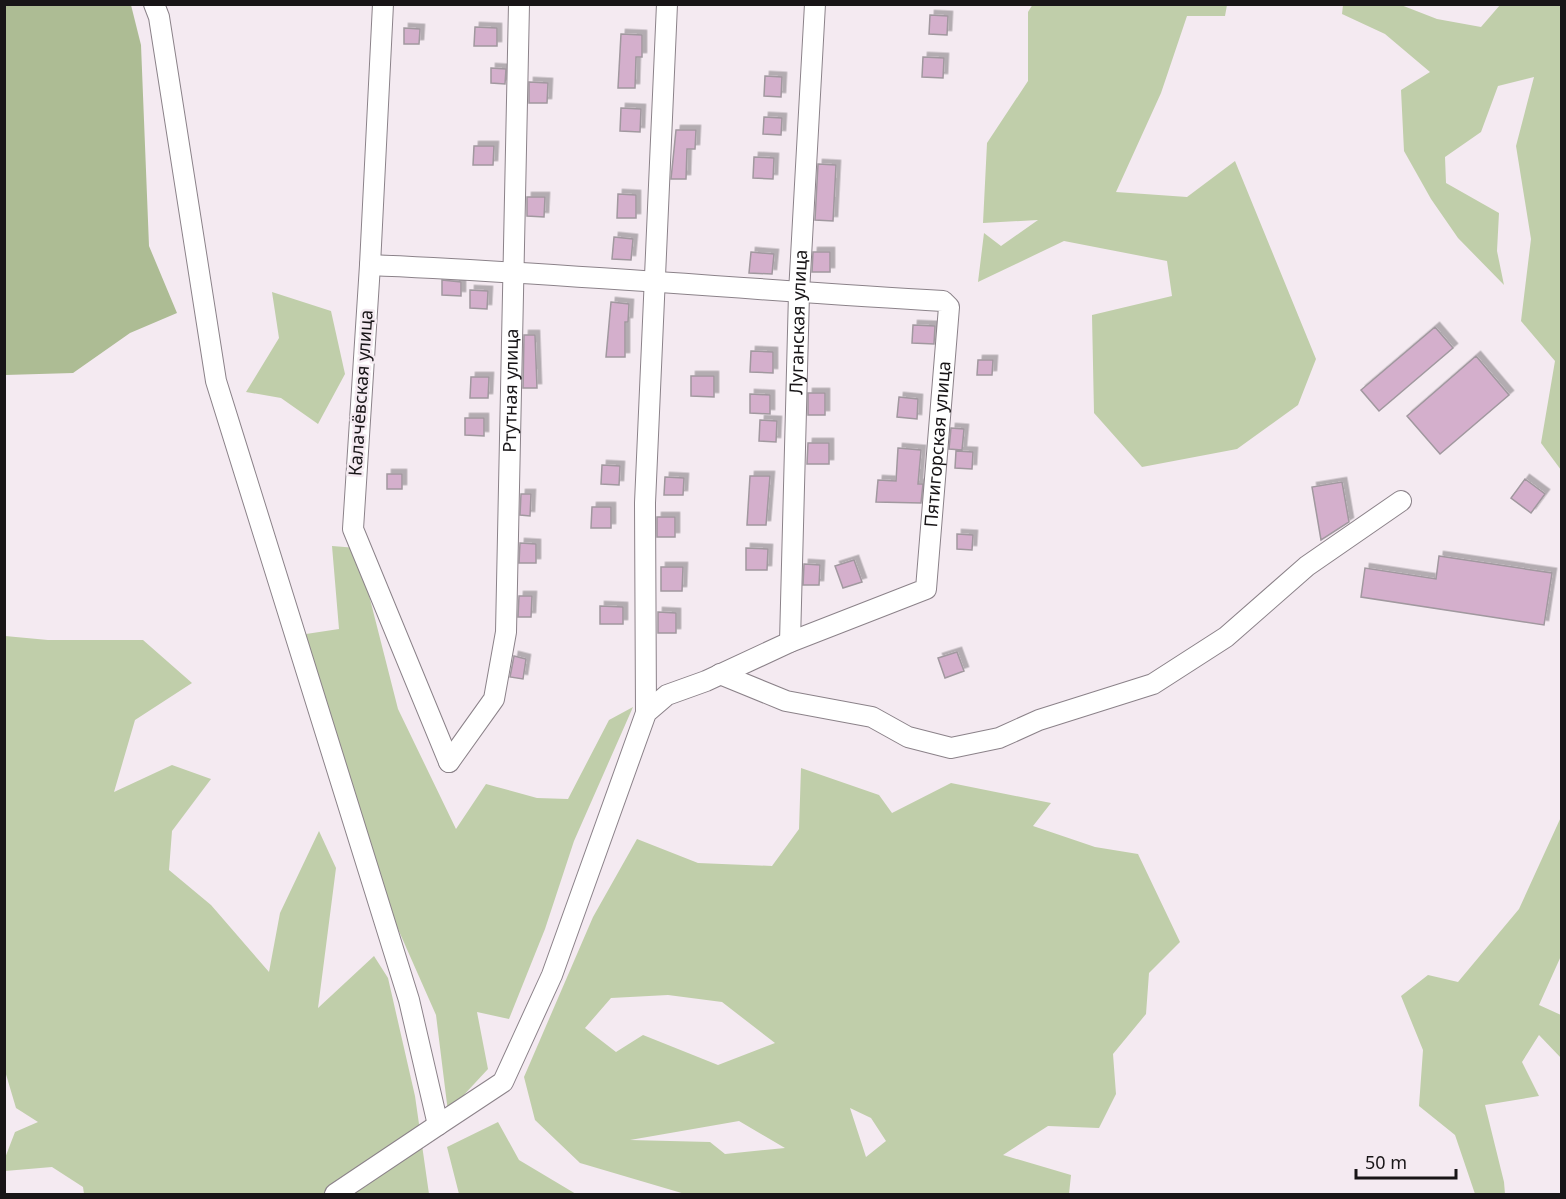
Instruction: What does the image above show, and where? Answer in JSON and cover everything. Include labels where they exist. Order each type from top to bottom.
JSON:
[{"type":"street","points":[[154,4],[159,17],[216,381],[410,1000],[438,1125]]},
{"type":"street","name":"Калачёвская улица","points":[[383,4],[370,265],[352,529],[449,762]]},
{"type":"street","name":"Ртутная улица","points":[[449,762],[494,699],[506,632],[519,4]]},
{"type":"street","points":[[335,1194],[503,1082],[552,975],[646,713],[645,503],[667,4]]},
{"type":"street","name":"Луганская улица","points":[[790,642],[799,293],[815,4]]},
{"type":"street","points":[[370,265],[512,271],[656,284],[799,293]]},
{"type":"street","name":"Пятигорская улица","points":[[790,642],[926,589],[950,308],[943,301],[799,293]]},
{"type":"street","points":[[720,674],[786,701],[872,717],[908,737],[951,748],[999,738],[1039,720],[1153,684],[1226,637],[1307,566],[1401,501]]},
{"type":"street","points":[[646,713],[667,694],[720,674],[790,642]]},
{"type":"green space","points":[[5,4],[131,5],[141,45],[149,246],[177,313],[130,333],[73,373],[5,375]]},
{"type":"green space","points":[[1033,4],[1227,5],[1225,16],[1187,16],[1161,93],[1116,192],[1187,197],[1235,161],[1316,359],[1298,405],[1237,449],[1142,467],[1094,413],[1092,315],[1172,296],[1167,261],[1064,241],[978,282],[984,233],[1001,246],[1038,220],[983,223],[987,143],[1028,81],[1028,12]]},
{"type":"green space","points":[[1343,5],[1401,5],[1437,19],[1481,27],[1500,5],[1561,5],[1561,470],[1541,443],[1555,361],[1521,321],[1531,239],[1516,146],[1534,77],[1498,86],[1481,132],[1445,157],[1446,183],[1499,213],[1497,251],[1504,285],[1458,238],[1431,199],[1404,151],[1401,90],[1430,72],[1385,34],[1342,14]]},
{"type":"green space","points":[[272,292],[331,311],[345,374],[318,424],[281,398],[246,392],[279,338]]},
{"type":"green space","points":[[332,546],[357,548],[398,709],[456,829],[486,784],[537,798],[568,799],[609,720],[633,707],[574,841],[545,929],[509,1019],[477,1012],[488,1069],[448,1112],[436,1015],[353,827],[306,634],[339,629]]},
{"type":"green space","points":[[5,636],[48,640],[143,640],[192,683],[135,720],[114,792],[172,765],[211,779],[172,831],[169,870],[211,905],[269,972],[280,913],[319,831],[336,868],[318,1008],[374,956],[388,978],[415,1096],[429,1194],[84,1194],[83,1187],[52,1167],[5,1171],[5,1158],[15,1132],[38,1122],[16,1108],[5,1071]]},
{"type":"green space","points":[[801,768],[879,795],[892,813],[951,783],[1051,803],[1033,826],[1095,847],[1138,854],[1180,942],[1149,973],[1146,1014],[1113,1054],[1116,1094],[1099,1128],[1048,1126],[1003,1155],[1071,1175],[1069,1194],[685,1194],[580,1163],[535,1120],[524,1077],[593,917],[637,839],[698,863],[772,866],[799,829]],"holes":[[[668,995],[722,1002],[775,1043],[718,1065],[643,1035],[616,1052],[585,1028],[611,998]],[[850,1108],[871,1118],[886,1141],[866,1157]],[[739,1121],[785,1148],[725,1154],[710,1142],[630,1140]]]},
{"type":"green space","points":[[1561,817],[1561,956],[1539,1005],[1561,1015],[1561,1058],[1539,1035],[1522,1062],[1539,1096],[1485,1105],[1505,1194],[1475,1194],[1455,1135],[1419,1106],[1423,1050],[1401,996],[1428,975],[1458,982],[1519,909]]},
{"type":"green space","points":[[498,1122],[519,1160],[576,1194],[459,1194],[447,1147]]},
{"type":"building","points":[[930,15],[948,16],[947,35],[929,34]]},
{"type":"building","points":[[475,27],[497,28],[497,46],[474,46]]},
{"type":"building","points":[[404,28],[420,29],[419,44],[404,44]]},
{"type":"building","points":[[621,34],[642,35],[642,57],[636,57],[635,88],[618,88]]},
{"type":"building","points":[[923,57],[944,58],[943,78],[922,77]]},
{"type":"building","points":[[491,68],[506,69],[505,84],[491,83]]},
{"type":"building","points":[[765,76],[782,77],[781,97],[764,96]]},
{"type":"building","points":[[529,82],[548,83],[547,103],[529,103]]},
{"type":"building","points":[[621,108],[641,109],[640,132],[620,131]]},
{"type":"building","points":[[764,117],[782,118],[781,135],[763,134]]},
{"type":"building","points":[[676,130],[696,130],[695,149],[687,149],[686,179],[671,179]]},
{"type":"building","points":[[474,146],[494,146],[493,165],[473,165]]},
{"type":"building","points":[[754,157],[774,158],[773,179],[753,178]]},
{"type":"building","points":[[818,164],[836,165],[833,221],[815,220]]},
{"type":"building","points":[[618,194],[636,195],[636,218],[617,218]]},
{"type":"building","points":[[527,197],[545,197],[544,217],[527,216]]},
{"type":"building","points":[[614,237],[633,239],[631,260],[612,259]]},
{"type":"building","points":[[751,252],[774,254],[772,274],[749,273]]},
{"type":"building","points":[[813,252],[830,252],[830,272],[812,272]]},
{"type":"building","points":[[442,280],[461,282],[461,296],[442,295]]},
{"type":"building","points":[[470,290],[488,291],[487,309],[470,308]]},
{"type":"building","points":[[611,302],[629,304],[628,322],[625,322],[625,357],[606,357]]},
{"type":"building","points":[[913,325],[935,326],[934,344],[912,343]]},
{"type":"building","points":[[1435,327],[1453,348],[1379,411],[1361,390]]},
{"type":"building","points":[[524,335],[535,335],[537,388],[523,388]]},
{"type":"building","points":[[751,351],[773,352],[773,373],[750,372]]},
{"type":"building","points":[[1476,356],[1509,395],[1440,454],[1407,416]]},
{"type":"building","points":[[978,360],[993,360],[992,375],[977,375]]},
{"type":"building","points":[[691,376],[714,376],[714,397],[691,396]]},
{"type":"building","points":[[471,377],[489,377],[488,398],[470,398]]},
{"type":"building","points":[[808,393],[825,393],[825,415],[808,415]]},
{"type":"building","points":[[750,394],[770,395],[770,414],[750,413]]},
{"type":"building","points":[[899,397],[918,399],[917,419],[897,417]]},
{"type":"building","points":[[465,418],[484,418],[484,436],[465,435]]},
{"type":"building","points":[[760,420],[777,421],[776,442],[759,441]]},
{"type":"building","points":[[951,428],[964,429],[962,450],[949,449]]},
{"type":"building","points":[[808,443],[829,443],[829,464],[807,464]]},
{"type":"building","points":[[898,448],[921,450],[918,484],[923,484],[921,503],[876,502],[878,480],[896,481]]},
{"type":"building","points":[[956,451],[973,452],[972,469],[955,468]]},
{"type":"building","points":[[602,465],[620,466],[619,485],[601,484]]},
{"type":"building","points":[[387,474],[402,474],[402,489],[387,489]]},
{"type":"building","points":[[750,476],[770,476],[766,525],[747,525]]},
{"type":"building","points":[[665,477],[684,478],[683,495],[664,495]]},
{"type":"building","points":[[1525,479],[1545,494],[1531,513],[1511,498]]},
{"type":"building","points":[[1342,482],[1349,522],[1321,540],[1312,487]]},
{"type":"building","points":[[521,494],[531,494],[530,516],[520,515]]},
{"type":"building","points":[[592,507],[611,507],[611,528],[591,528]]},
{"type":"building","points":[[657,517],[675,517],[675,537],[657,537]]},
{"type":"building","points":[[957,534],[973,535],[972,550],[957,549]]},
{"type":"building","points":[[520,543],[536,544],[536,563],[519,563]]},
{"type":"building","points":[[746,548],[768,549],[767,570],[746,570]]},
{"type":"building","points":[[1439,556],[1552,573],[1544,625],[1361,597],[1365,568],[1436,579]]},
{"type":"building","points":[[854,560],[862,582],[843,588],[835,566]]},
{"type":"building","points":[[804,564],[820,565],[819,585],[803,585]]},
{"type":"building","points":[[661,567],[683,567],[682,591],[661,591]]},
{"type":"building","points":[[519,596],[532,596],[531,617],[518,617]]},
{"type":"building","points":[[600,606],[623,607],[623,624],[600,624]]},
{"type":"building","points":[[658,612],[676,613],[676,633],[658,633]]},
{"type":"building","points":[[957,652],[964,671],[945,678],[938,658]]},
{"type":"building","points":[[514,656],[526,659],[523,679],[510,677]]}]
